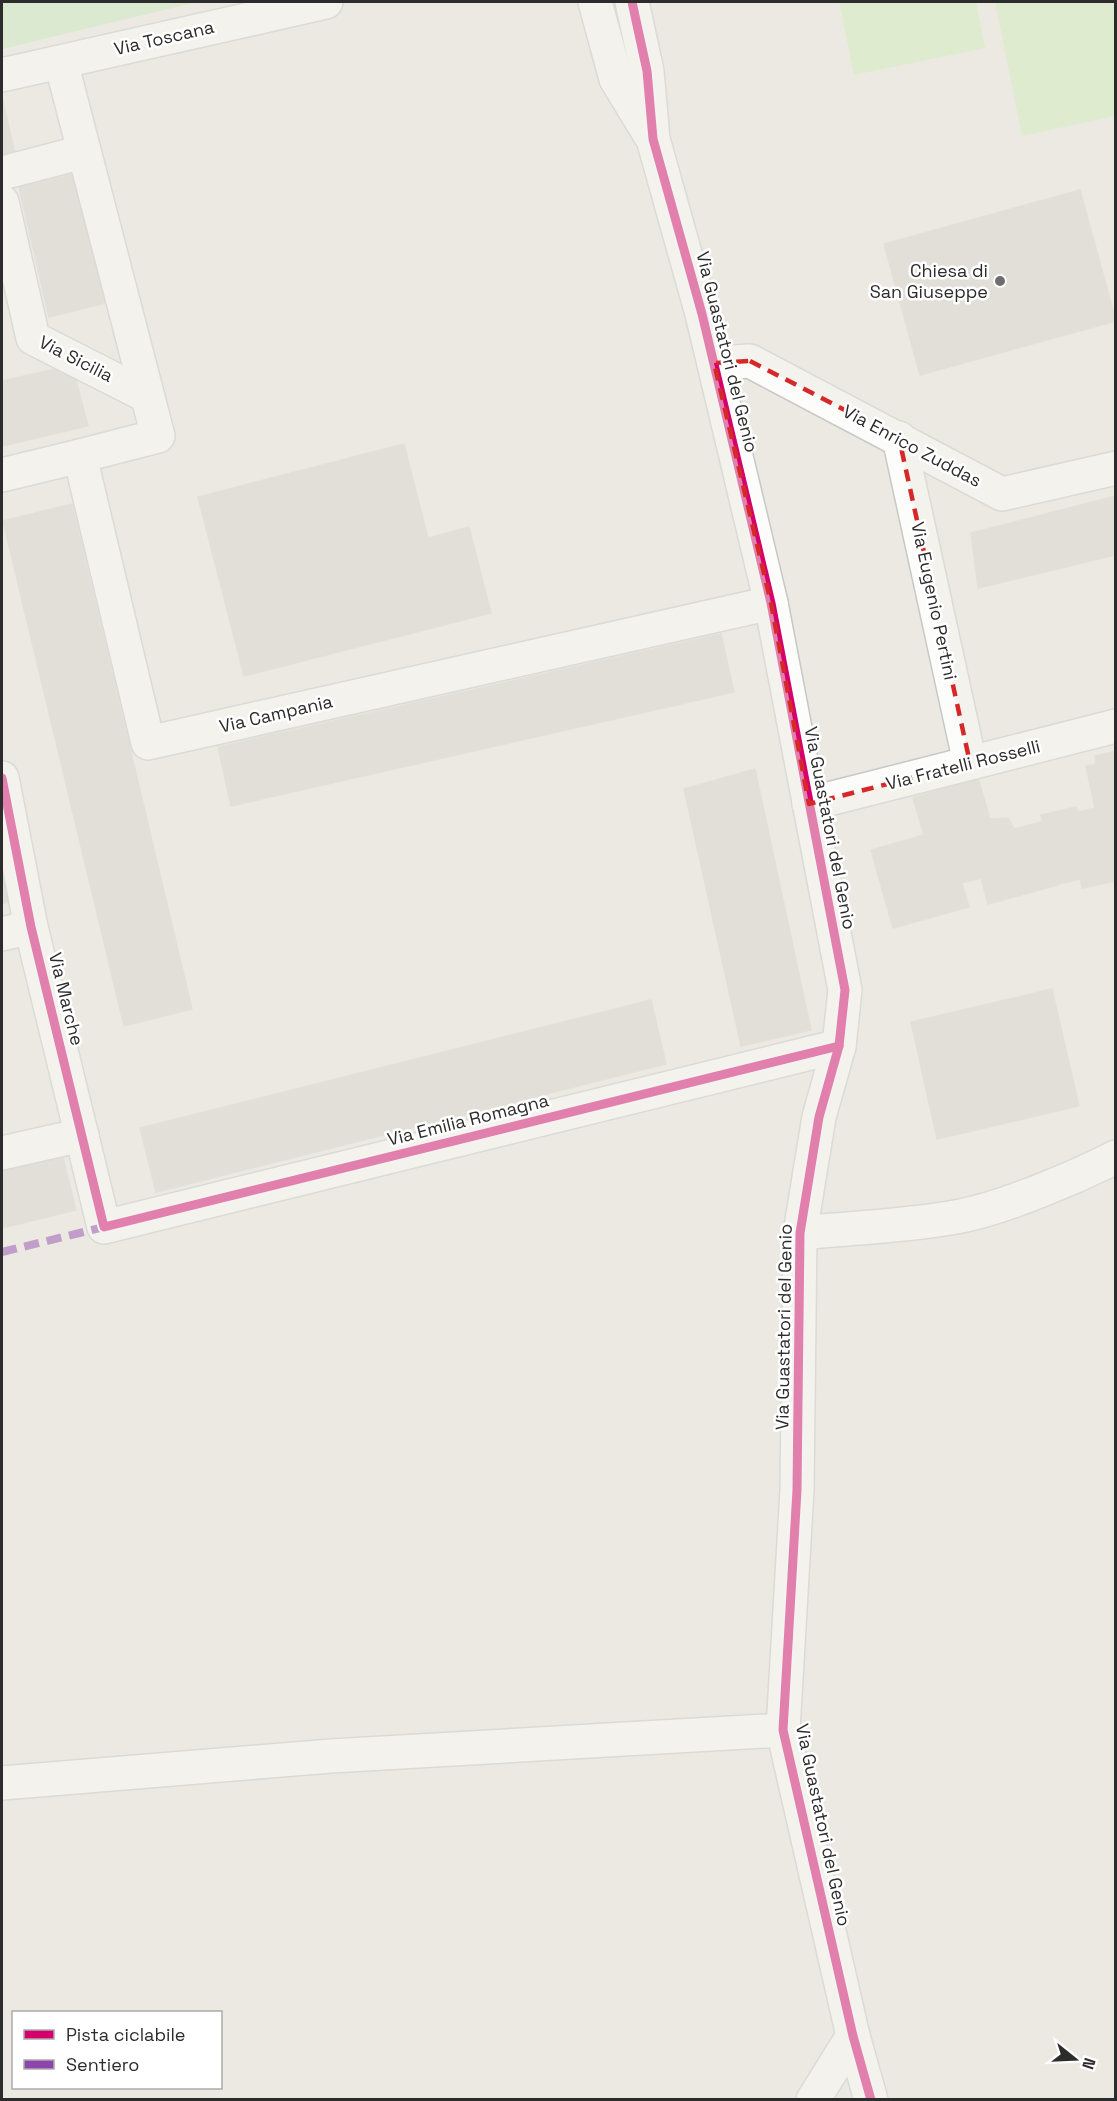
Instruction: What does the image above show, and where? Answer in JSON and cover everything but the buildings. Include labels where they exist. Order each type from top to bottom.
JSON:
[{"type":"street","name":"Via Toscana","points":[[2,75],[326,2]]},
{"type":"street","points":[[595,2],[616,79],[653,139]]},
{"type":"street","points":[[632,2],[647,71],[653,139]]},
{"type":"street","name":"Via Sicilia","points":[[61,62],[158,436],[80,456]]},
{"type":"street","name":"Via Guastatori del Genio","points":[[653,139],[714,363],[771,603],[845,990],[839,1046],[819,1117],[800,1233],[796,1490],[783,1730],[853,2036],[871,2100]]},
{"type":"street","points":[[2,173],[83,152]]},
{"type":"street","name":"Via Sicilia","points":[[2,202],[33,338],[147,396]]},
{"type":"street","name":"Via Enrico Zuddas","points":[[714,363],[750,361],[1002,494],[1116,468]]},
{"type":"street","name":"Via Eugenio Pertini","points":[[899,438],[970,763]]},
{"type":"street","points":[[2,474],[80,456]]},
{"type":"street","name":"Via Campania","points":[[80,456],[148,743],[771,603]]},
{"type":"street","name":"Via Fratelli Rosselli","points":[[810,804],[1116,726]]},
{"type":"street","name":"Via Marche","points":[[2,778],[16,930],[82,1135],[104,1227]]},
{"type":"street","name":"Via Emilia Romagna","points":[[104,1227],[839,1046]]},
{"type":"street","points":[[2,1153],[82,1135]]},
{"type":"street","points":[[800,1233],[962,1216],[1091,1170],[1116,1157]]},
{"type":"street","points":[[2,1783],[331,1756],[783,1730]]},
{"type":"street","points":[[813,2100],[853,2036]]},
{"type":"highlighted area","points":[[750,361],[899,438],[970,763],[809,804],[771,603],[714,363]]},
{"type":"green space","points":[[2,2],[197,2],[2,49]]},
{"type":"green space","points":[[839,2],[976,2],[985,48],[854,75]]},
{"type":"green space","points":[[995,2],[1115,2],[1115,116],[1022,136]]},
{"type":"marked path","points":[[2,1252],[104,1227]]},
{"type":"cycle path","points":[[632,2],[647,71],[653,139],[702,314],[771,603],[845,990],[839,1046],[819,1117],[800,1233],[797,1490],[783,1730],[853,2036],[871,2100]]},
{"type":"cycle path","points":[[2,778],[31,927],[104,1227],[839,1046]]},
{"type":"place","name":"Chiesa di San Giuseppe","points":[[1000,281]]}]
